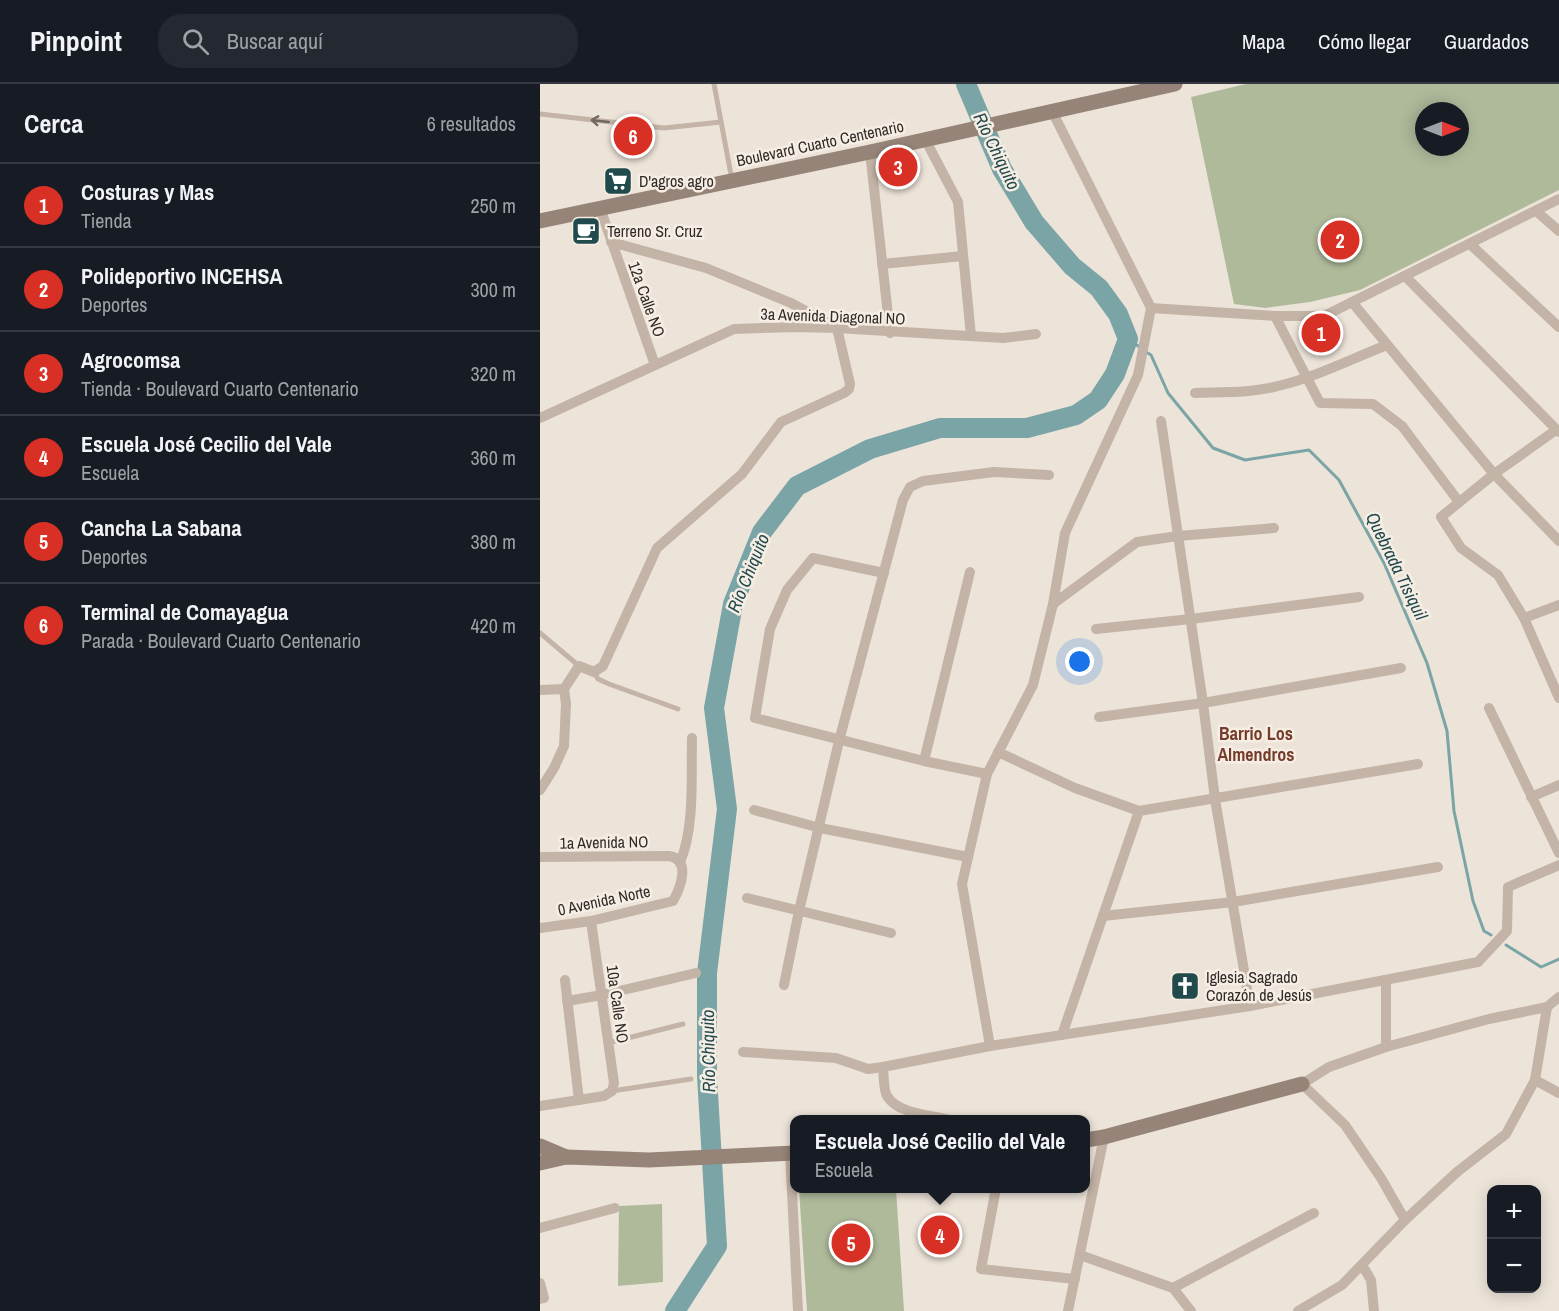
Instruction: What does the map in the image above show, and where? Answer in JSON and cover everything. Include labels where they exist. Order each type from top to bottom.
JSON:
[{"type":"main road","name":"Boulevard Cuarto Centenario","points":[[540,221],[870,152],[1176,84]]},
{"type":"main road","points":[[1090,1139],[1302,1084]]},
{"type":"main road","points":[[540,1146],[566,1157]]},
{"type":"main road","points":[[540,1163],[566,1157],[649,1160],[790,1153]]},
{"type":"street","points":[[990,1046],[962,884],[987,774],[1033,685],[1053,604],[1065,533],[1138,375],[1151,308],[1052,111]]},
{"type":"street","points":[[929,138],[958,202],[971,336]]},
{"type":"street","points":[[870,152],[890,333]]},
{"type":"street","points":[[1151,308],[1275,316],[1324,316],[1559,199]]},
{"type":"street","name":"12a Calle NO","points":[[600,208],[655,365]]},
{"type":"street","points":[[1536,211],[1559,231]]},
{"type":"street","points":[[540,790],[564,746],[566,705],[564,689],[579,666],[594,672],[603,666],[657,548],[742,474],[781,422],[844,393],[849,389],[850,384],[837,328],[790,303],[706,268],[611,242]]},
{"type":"street","points":[[1470,244],[1559,327]]},
{"type":"street","points":[[882,264],[963,256]]},
{"type":"street","points":[[1405,276],[1557,431],[1494,474],[1441,517],[1461,548],[1498,575],[1524,618],[1559,698]]},
{"type":"street","points":[[1352,302],[1494,474],[1559,540]]},
{"type":"street","points":[[1275,316],[1320,403],[1372,404],[1402,426],[1459,502]]},
{"type":"street","name":"3a Avenida Diagonal NO","points":[[540,418],[734,329],[837,328],[890,333],[1003,338],[1036,334]]},
{"type":"street","points":[[1195,393],[1277,387],[1387,345]]},
{"type":"street","points":[[1161,421],[1215,799],[1250,1006]]},
{"type":"street","points":[[784,984],[839,741],[903,500],[910,487],[923,481],[994,472],[1049,475]]},
{"type":"street","points":[[1053,604],[1137,542],[1178,536],[1274,528]]},
{"type":"street","points":[[884,573],[813,558],[787,590],[770,629],[755,718],[839,741],[987,774]]},
{"type":"street","points":[[924,761],[970,572]]},
{"type":"street","points":[[1096,629],[1191,620],[1359,597]]},
{"type":"street","points":[[1524,618],[1559,605]]},
{"type":"street","points":[[1099,717],[1203,703],[1401,668]]},
{"type":"street","points":[[540,690],[564,689]]},
{"type":"street","points":[[1489,708],[1559,853]]},
{"type":"street","points":[[680,861],[689,833],[692,738]]},
{"type":"street","points":[[998,752],[1075,788],[1139,811],[1418,764]]},
{"type":"street","points":[[1531,797],[1559,785]]},
{"type":"street","points":[[754,810],[820,828],[968,857]]},
{"type":"street","points":[[1062,1035],[1139,811]]},
{"type":"street","name":"1a Avenida NO","points":[[540,858],[669,856],[676,857],[680,861]]},
{"type":"street","name":"0 Avenida Norte","points":[[540,928],[591,921],[673,901],[681,888],[680,861]]},
{"type":"street","points":[[743,1052],[836,1058],[868,1069],[990,1046],[1250,1006],[1478,962],[1507,931],[1508,887],[1559,865]]},
{"type":"street","points":[[1103,916],[1233,902],[1438,867]]},
{"type":"street","points":[[747,898],[891,933]]},
{"type":"street","name":"10a Calle NO","points":[[591,921],[614,1083],[612,1091]]},
{"type":"street","points":[[567,1001],[696,973]]},
{"type":"street","points":[[565,980],[579,1100]]},
{"type":"street","points":[[1386,981],[1386,1047]]},
{"type":"street","points":[[1405,1220],[1381,1178],[1345,1125],[1302,1084],[1329,1067],[1386,1047],[1489,1018],[1546,1007],[1559,998]]},
{"type":"street","points":[[1298,1311],[1342,1285],[1405,1220],[1457,1172],[1506,1134],[1535,1080],[1546,1007]]},
{"type":"street","points":[[883,1067],[887,1096],[897,1105],[921,1115]]},
{"type":"street","points":[[1535,1080],[1559,1093]]},
{"type":"street","points":[[540,1106],[604,1096],[612,1091]]},
{"type":"street","points":[[1068,1311],[1104,1137]]},
{"type":"street","points":[[794,1193],[798,1311]]},
{"type":"street","points":[[995,1193],[981,1269],[1075,1279]]},
{"type":"street","points":[[540,1228],[615,1208]]},
{"type":"street","points":[[1173,1288],[1314,1213]]},
{"type":"street","points":[[1080,1255],[1173,1288],[1191,1311]]},
{"type":"street","points":[[1362,1264],[1371,1280],[1374,1311]]},
{"type":"street","points":[[540,1283],[542,1298]]},
{"type":"lane","points":[[714,84],[732,180]]},
{"type":"lane","points":[[540,114],[664,128],[721,122]]},
{"type":"lane","points":[[540,633],[579,666]]},
{"type":"lane","points":[[594,672],[598,679],[609,684],[678,709]]},
{"type":"lane","points":[[608,1042],[683,1024]]},
{"type":"lane","points":[[612,1091],[691,1079]]},
{"type":"green space","points":[[1246,84],[1559,84],[1559,190],[1360,290],[1310,302],[1265,308],[1234,304],[1191,97]]},
{"type":"green space","points":[[799,1193],[896,1193],[904,1311],[807,1311]]},
{"type":"green space","points":[[662,1204],[663,1282],[618,1286],[619,1206]]},
{"type":"waterway","name":"Río Chiquito","points":[[675,1311],[717,1246],[707,1076],[707,973],[727,809],[714,708],[733,604],[762,532],[797,486],[870,449],[940,428],[1027,428],[1076,415],[1098,400],[1115,374],[1128,339],[1118,314],[1099,288],[1072,266],[1034,222],[1002,169],[966,84]]},
{"type":"waterway","name":"Quebrada Tisiquil","points":[[1128,339],[1141,348]]},
{"type":"waterway","name":"Quebrada Tisiquil","points":[[1146,352],[1151,355],[1168,393],[1213,448],[1245,460],[1309,450],[1339,480],[1384,563],[1427,663],[1447,731],[1454,811],[1473,901],[1484,931],[1491,935]]},
{"type":"waterway","name":"Quebrada Tisiquil","points":[[1506,945],[1541,967],[1559,959]]},
{"type":"place","name":"Terminal de Comayagua","points":[[633,136]]},
{"type":"place","name":"Agrocomsa","points":[[898,167]]},
{"type":"place","name":"D'agros agro","points":[[618,181]]},
{"type":"place","name":"Terreno Sr. Cruz","points":[[586,231]]},
{"type":"place","name":"Polideportivo INCEHSA","points":[[1340,240]]},
{"type":"place","name":"Costuras y Mas","points":[[1321,333]]},
{"type":"place","name":"Iglesia Sagrado Corazón de Jesús","points":[[1185,986]]},
{"type":"place","name":"Escuela José Cecilio del Vale","points":[[940,1235]]},
{"type":"place","name":"Cancha La Sabana","points":[[851,1243]]},
{"type":"district","name":"Barrio Los Almendros","points":[[1256,743]]}]
